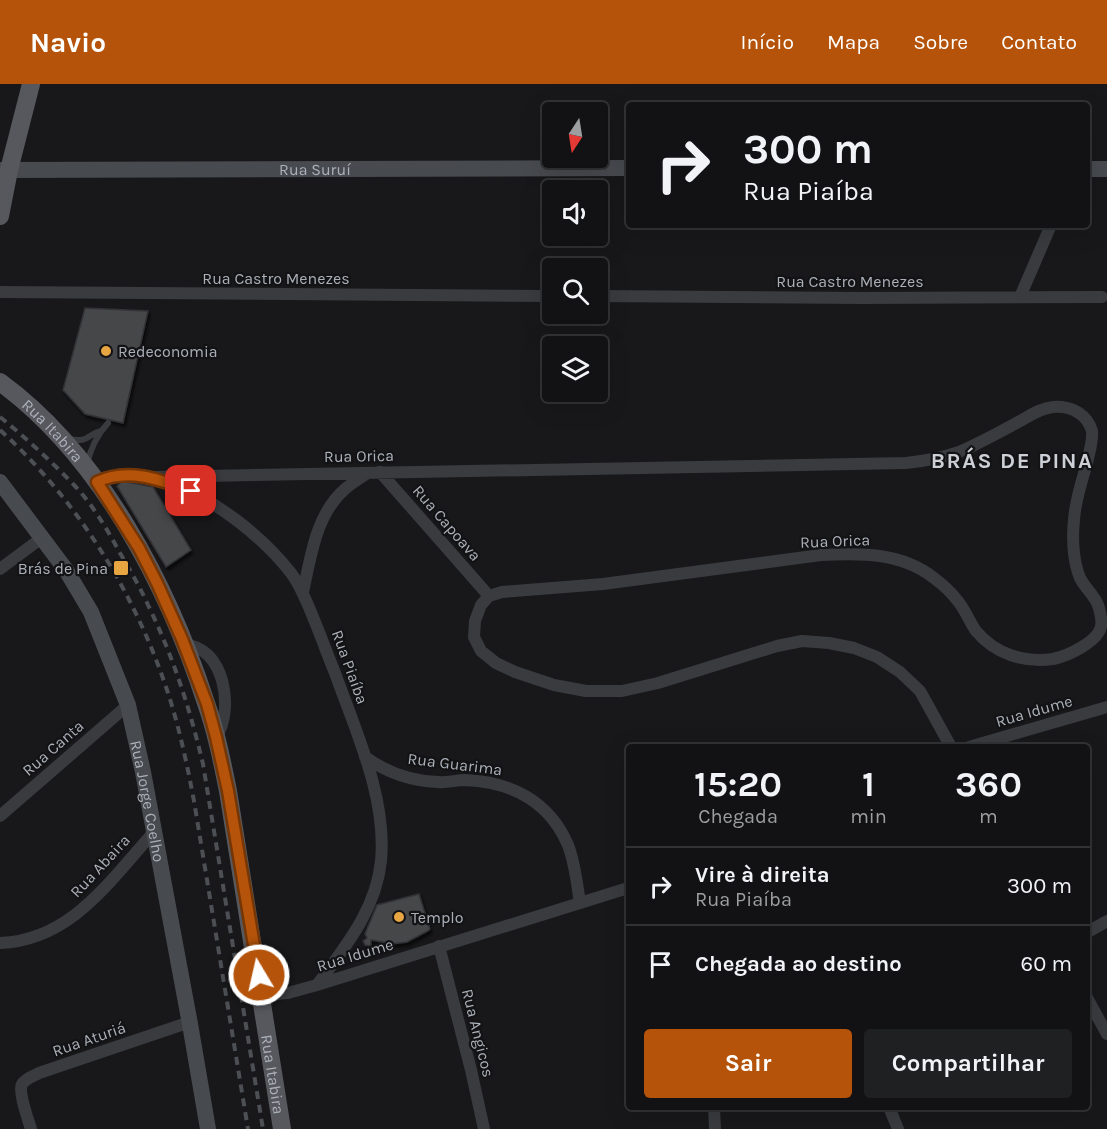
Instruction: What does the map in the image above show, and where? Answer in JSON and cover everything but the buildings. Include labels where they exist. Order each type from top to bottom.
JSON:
[{"type":"main road","points":[[0,216],[5,170],[31,84]]},
{"type":"main road","name":"Rua Itabira","points":[[0,382],[62,438],[92,475],[139,548],[184,645],[207,704],[228,791],[282,1129]]},
{"type":"street","name":"Rua Suruí","points":[[5,170],[626,168]]},
{"type":"street","points":[[1090,169],[1107,169]]},
{"type":"street","points":[[1020,297],[1050,228]]},
{"type":"street","name":"Rua Castro Menezes","points":[[0,292],[542,296]]},
{"type":"street","name":"Rua Castro Menezes","points":[[608,296],[1102,297]]},
{"type":"street","name":"Rua Orica","points":[[153,477],[906,463],[930,460],[955,453],[973,446],[1041,409],[1054,406],[1079,413],[1087,420],[1092,431],[1091,445],[1077,498],[1073,542],[1080,579],[1097,602],[1101,627],[1095,637],[1081,648],[1056,658],[1033,661],[1013,657],[992,646],[976,630],[957,599],[933,577],[909,564],[881,555],[821,555],[603,584],[518,590],[489,596]]},
{"type":"street","points":[[303,592],[316,534],[329,509],[343,490],[374,472]]},
{"type":"street","name":"Rua Capoava","points":[[374,472],[489,596]]},
{"type":"street","name":"Rua Piaíba","points":[[92,475],[153,477],[191,491],[237,520],[291,573],[303,592],[365,757],[377,802],[382,834],[381,863],[375,890],[363,919],[317,985]]},
{"type":"street","name":"Rua Jorge Coelho","points":[[0,482],[7,495],[43,537],[91,612],[128,705],[143,772],[208,1129]]},
{"type":"street","points":[[0,569],[43,537]]},
{"type":"street","points":[[489,596],[481,605],[475,621],[474,637],[481,651],[496,663],[515,672],[554,685],[586,691],[622,691],[658,683],[777,646],[802,641],[829,643],[854,648],[877,657],[900,672],[920,691],[949,744]]},
{"type":"street","name":"Rua Canta","points":[[0,816],[128,705]]},
{"type":"street","name":"Rua Idume","points":[[979,744],[1107,707]]},
{"type":"street","name":"Rua Guarima","points":[[365,757],[380,768],[415,779],[438,782],[463,780],[488,782],[515,790],[537,803],[554,821],[568,845],[580,903]]},
{"type":"street","name":"Rua Abaira","points":[[0,943],[29,938],[64,923],[93,900],[154,832]]},
{"type":"street","name":"Rua Idume","points":[[262,994],[288,993],[317,985],[626,889]]},
{"type":"street","points":[[1090,931],[1107,921]]},
{"type":"street","name":"Rua Angicos","points":[[439,946],[484,1129]]},
{"type":"street","points":[[1090,1003],[1107,1034]]},
{"type":"street","name":"Rua Aturiá","points":[[31,1129],[21,1092],[21,1085],[27,1079],[190,1022]]},
{"type":"street","points":[[714,1110],[715,1129]]},
{"type":"street","points":[[890,1110],[898,1129]]},
{"type":"lane","points":[[92,475],[90,453],[101,431],[108,423]]},
{"type":"lane","points":[[62,438],[83,441],[101,431]]},
{"type":"railway","points":[[0,417],[56,467],[93,509],[142,592],[173,663],[203,764],[263,1129]]},
{"type":"railway","points":[[0,430],[28,457],[78,517],[120,583],[154,653],[175,717],[194,801],[248,1129]]},
{"type":"place","name":"Redeconomia","points":[[106,351]]},
{"type":"place","name":"Brás de Pina","points":[[121,568]]},
{"type":"place","name":"Templo","points":[[399,917]]},
{"type":"district","name":"BRÁS DE PINA","points":[[1012,461]]},
{"type":"route","points":[[191,491],[153,477],[119,475],[97,482],[139,548],[157,583],[172,614],[207,704],[228,791],[259,975]]}]
